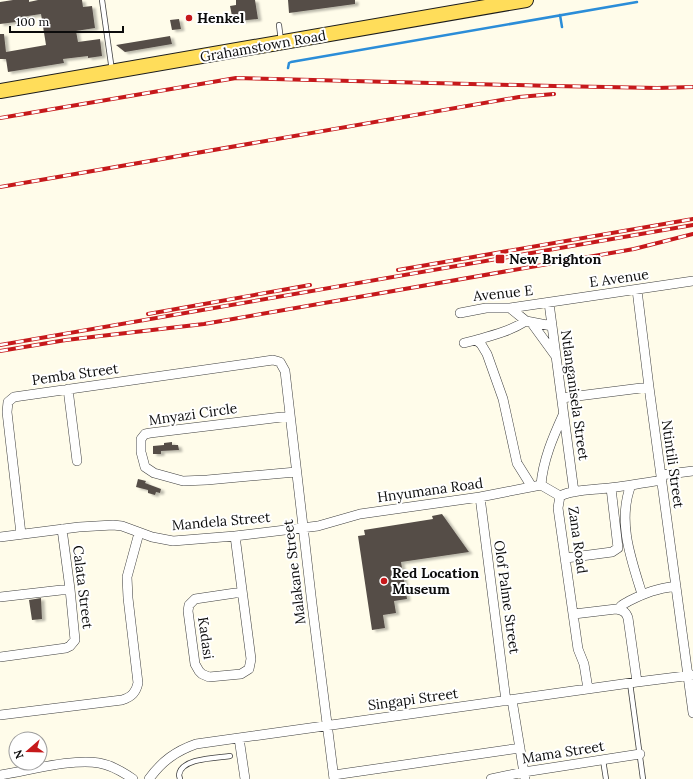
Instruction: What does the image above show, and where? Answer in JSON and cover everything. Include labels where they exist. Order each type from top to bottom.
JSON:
[{"type":"main road","name":"Grahamstown Road","points":[[0,91],[526,0]]},
{"type":"street","name":"E Avenue","points":[[549,302],[693,281]]},
{"type":"street","name":"Ntintili Street","points":[[637,290],[661,478],[690,675],[693,713]]},
{"type":"street","name":"Avenue E","points":[[460,313],[486,308],[510,308],[549,302]]},
{"type":"street","name":"Ntlanganisela Street","points":[[549,302],[574,492]]},
{"type":"street","points":[[510,308],[529,321],[556,356]]},
{"type":"street","points":[[464,343],[505,332],[529,321],[552,326]]},
{"type":"street","points":[[476,340],[481,344],[487,354],[503,399],[517,463],[536,486],[560,496]]},
{"type":"street","name":"Pemba Street","points":[[21,534],[4,424],[7,406],[10,400],[14,397],[273,360],[280,362]]},
{"type":"street","name":"Malakane Street","points":[[280,362],[284,371],[290,416],[334,777]]},
{"type":"street","points":[[562,398],[649,387]]},
{"type":"street","points":[[68,389],[77,461]]},
{"type":"street","points":[[536,486],[542,477],[547,456],[564,413]]},
{"type":"street","name":"Mnyazi Circle","points":[[290,416],[145,434],[141,439],[141,452],[145,467],[149,470],[159,475],[183,481],[201,481],[296,472]]},
{"type":"street","name":"Zana Road","points":[[588,689],[584,664],[578,649],[558,508],[560,496],[574,492],[631,485],[693,471]]},
{"type":"street","points":[[631,485],[625,504],[625,524],[630,553],[642,594]]},
{"type":"street","name":"Hnyumana Road","points":[[303,528],[326,525],[360,514],[480,497],[536,486]]},
{"type":"street","points":[[566,558],[612,552],[618,548],[611,488]]},
{"type":"street","name":"Olof Palme Street","points":[[480,497],[509,700],[520,748],[524,775]]},
{"type":"street","points":[[612,498],[625,504]]},
{"type":"street","name":"Mandela Street","points":[[0,537],[62,529],[113,525],[122,526],[139,533],[164,539],[181,541],[303,528]]},
{"type":"street","name":"Calata Street","points":[[0,657],[66,648],[75,640],[62,529]]},
{"type":"street","points":[[0,715],[122,700],[128,698],[134,693],[138,683],[127,577],[139,533]]},
{"type":"street","name":"Kadasi","points":[[235,536],[251,659],[250,666],[247,671],[241,674],[206,676],[199,672],[194,664],[188,611],[189,605],[195,599],[242,592]]},
{"type":"street","points":[[619,609],[622,604],[642,594],[655,589],[676,586]]},
{"type":"street","points":[[0,597],[70,589]]},
{"type":"street","points":[[574,614],[619,609],[625,612],[628,618],[634,682]]},
{"type":"street","name":"Singapi Street","points":[[149,779],[166,759],[184,748],[196,744],[690,675]]},
{"type":"street","points":[[239,738],[245,779]]},
{"type":"street","points":[[334,777],[520,748]]},
{"type":"street","name":"Mama Street","points":[[492,779],[524,775],[640,754]]},
{"type":"street","points":[[0,775],[11,776],[71,764],[98,763],[110,766],[133,779]]},
{"type":"lane","points":[[102,0],[113,72]]},
{"type":"lane","points":[[278,25],[281,43]]},
{"type":"lane","points":[[634,682],[643,779]]},
{"type":"lane","points":[[180,779],[180,770],[190,762],[230,756]]},
{"type":"lane","points":[[603,760],[606,779]]},
{"type":"building","points":[[29,0],[29,2],[38,0],[82,0],[83,7],[92,6],[95,28],[76,31],[78,42],[100,39],[102,56],[63,59],[64,63],[8,72],[6,59],[0,59],[0,34],[4,34],[6,52],[46,45],[41,14],[15,18],[16,22],[0,24],[0,2]]},
{"type":"building","points":[[236,0],[255,0],[258,19],[238,21],[238,15],[232,16],[230,6],[236,5]]},
{"type":"building","points":[[288,0],[355,0],[355,4],[289,13]]},
{"type":"building","points":[[179,19],[181,29],[172,30],[170,20]]},
{"type":"building","points":[[170,36],[172,44],[125,52],[116,45]]},
{"type":"building","points":[[172,442],[172,445],[178,445],[179,450],[161,451],[161,454],[153,454],[153,446],[164,445],[164,443]]},
{"type":"building","points":[[138,479],[146,481],[145,483],[161,489],[160,493],[156,492],[155,495],[148,493],[148,490],[136,487]]},
{"type":"building","name":"Red Location Museum","points":[[442,514],[469,552],[401,562],[407,599],[394,601],[396,613],[383,615],[385,628],[372,630],[358,536],[365,535],[364,530],[433,519],[432,516]]},
{"type":"building","points":[[41,598],[42,619],[32,620],[29,600]]},
{"type":"waterway","points":[[288,68],[289,63],[291,62],[637,2]]},
{"type":"waterway","points":[[560,15],[562,27]]},
{"type":"railway","points":[[0,118],[236,78],[554,86],[657,88],[693,87]]},
{"type":"railway","points":[[0,187],[519,97],[554,94]]},
{"type":"railway","points":[[398,270],[693,219]]},
{"type":"railway","points":[[0,345],[693,225]]},
{"type":"railway","points":[[0,351],[66,340],[204,324],[634,249],[693,234]]},
{"type":"railway","points":[[148,314],[310,285]]},
{"type":"place","name":"Henkel","points":[[189,18]]},
{"type":"place","name":"New Brighton","points":[[500,259]]},
{"type":"place","name":"Red Location Museum","points":[[384,581]]}]
